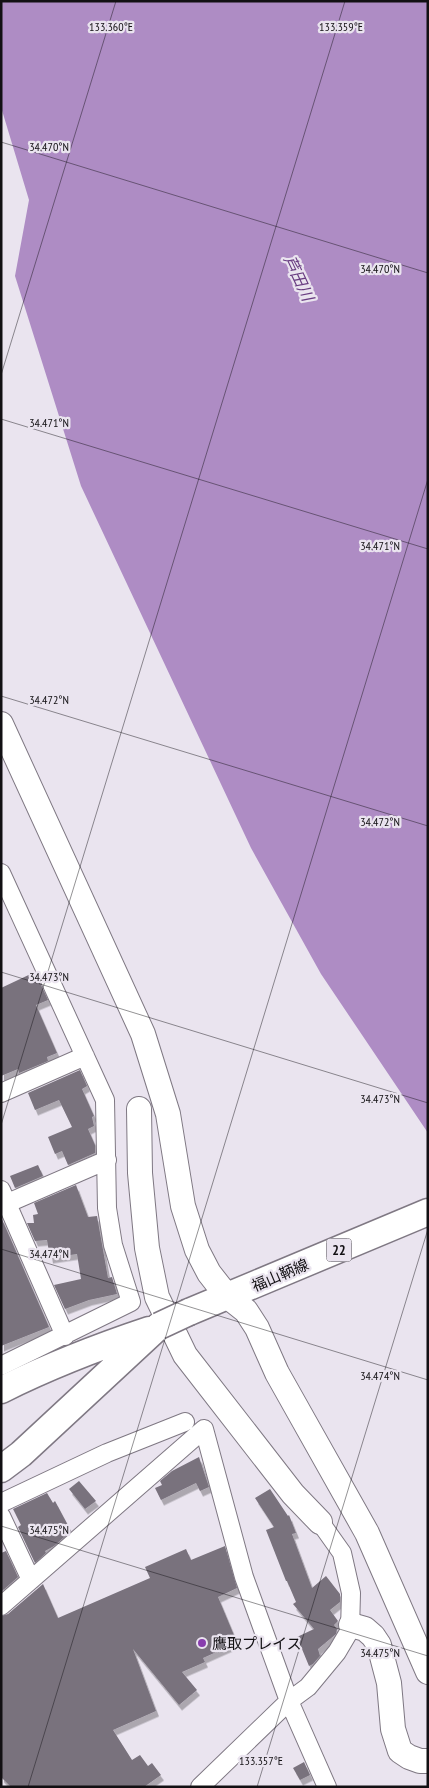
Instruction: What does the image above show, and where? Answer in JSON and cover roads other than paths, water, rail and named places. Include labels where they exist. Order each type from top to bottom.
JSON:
[{"type":"main road","name":"福山鞆線","points":[[1,1390],[82,1353],[159,1326],[428,1212]]},
{"type":"main road","name":"福山鞆線","points":[[1,1469],[47,1430],[159,1326]]},
{"type":"street","points":[[1,724],[143,1034],[168,1114],[183,1206],[196,1250],[209,1273],[238,1292],[246,1312],[257,1328],[277,1373],[367,1533],[428,1672]]},
{"type":"street","points":[[1,873],[105,1100],[107,1208],[112,1245],[131,1302],[1,1366]]},
{"type":"street","points":[[1,1093],[85,1056]]},
{"type":"street","points":[[139,1109],[140,1173],[147,1248],[157,1297],[185,1355],[293,1494],[320,1522],[342,1553],[351,1592],[350,1630],[337,1652],[299,1694],[200,1787]]},
{"type":"street","points":[[65,1336],[3,1200],[107,1160]]},
{"type":"street","points":[[1,1503],[107,1453],[185,1422]]},
{"type":"street","points":[[1,1606],[204,1429],[244,1578],[299,1694],[328,1787]]},
{"type":"street","points":[[1,1516],[31,1580]]},
{"type":"street","points":[[351,1625],[365,1629],[373,1636],[379,1646],[389,1683],[393,1729],[400,1751],[420,1761],[428,1761]]},
{"type":"water","name":"芦田川","points":[[1,1],[428,1],[428,1133],[321,974],[251,848],[81,486],[15,276],[29,200],[1,107]]},
{"type":"place","name":"鷹取プレイス","points":[[202,1643]]}]
